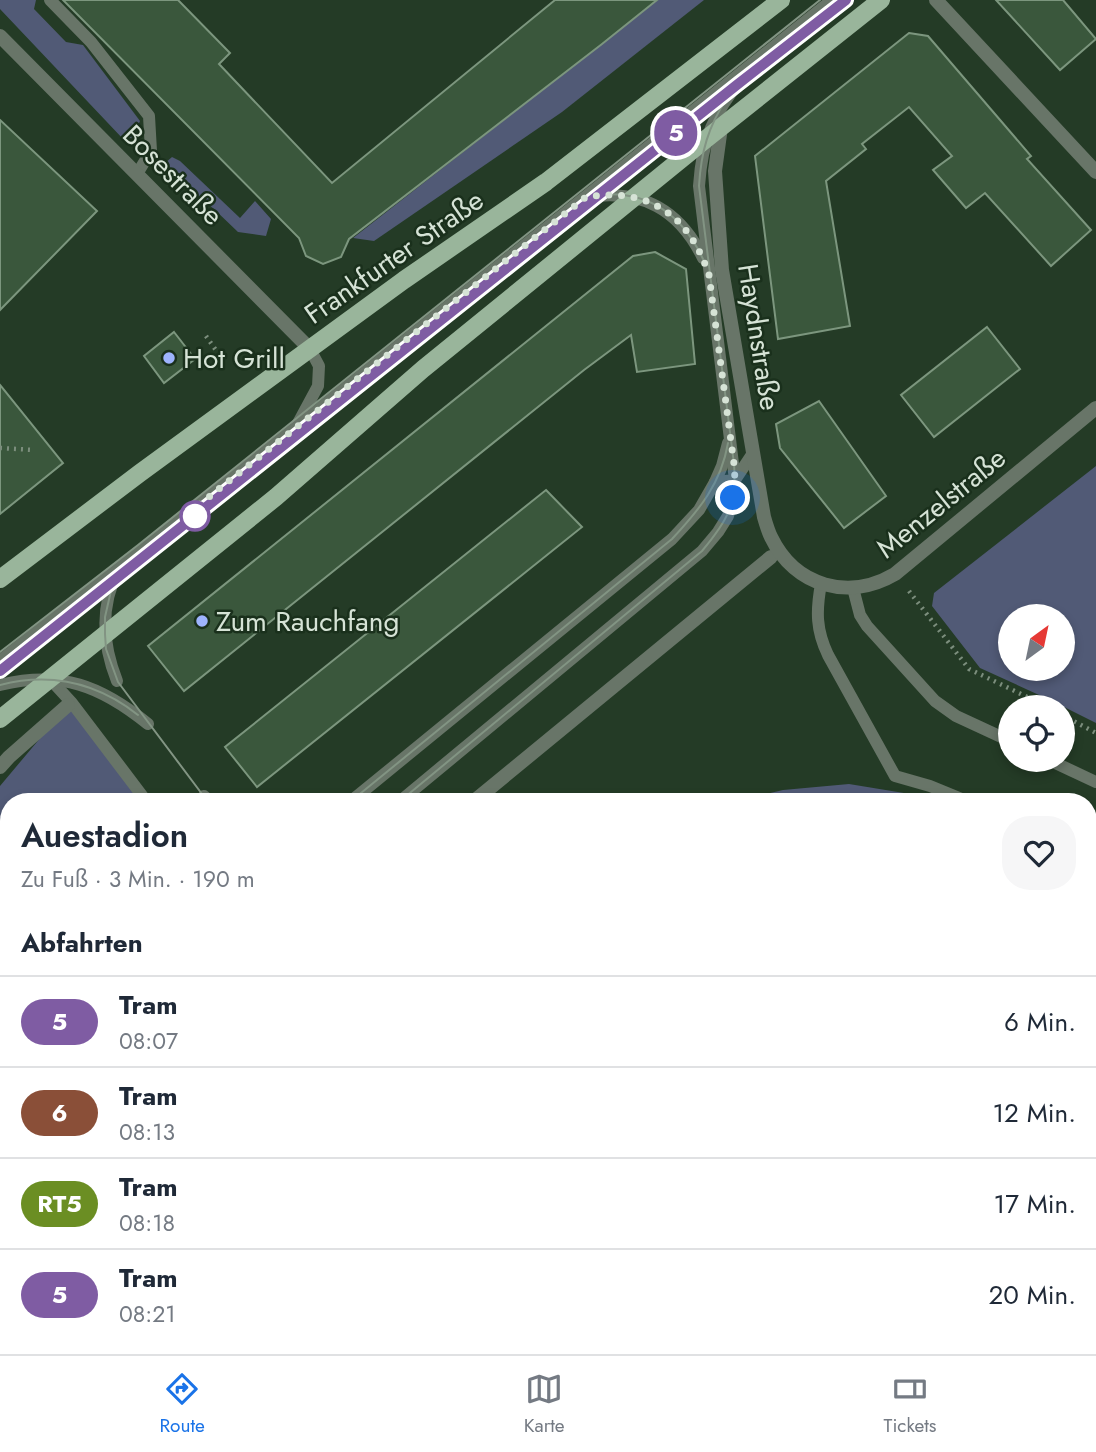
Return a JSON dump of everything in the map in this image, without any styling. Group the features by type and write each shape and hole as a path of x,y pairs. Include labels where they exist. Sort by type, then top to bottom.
{"main road":[{"name":"Frankfurter Straße","path":"0,579 404,280 546,182 781,0"},
{"path":"0,719 276,497 423,369 881,0"}],"street":[{"path":"936,0 1096,172"},
{"name":"Bosestraße","path":"0,36 310,349"},
{"name":"Haydnstraße","path":"721,127 715,171 716,272 764,517 775,554"},
{"name":"Menzelstraße","path":"775,554 809,579 821,584 853,589 883,582 1096,408"},
{"path":"484,793 775,554"},
{"path":"0,767 68,705"}],"lane":[{"path":"50,0 91,42 149,116 151,150 138,174"},
{"path":"0,661 832,0"},
{"path":"410,793 702,551 728,516 735,480 716,272 699,195 700,164 706,139 716,117 757,60"},
{"path":"586,197 608,194 634,197 670,213 716,272"},
{"path":"310,349 325,369 327,382 321,408"},
{"path":"295,429 318,386 319,366 310,349"},
{"path":"361,793 672,539 699,510 715,482 728,446 729,425"},
{"path":"735,480 753,453"},
{"path":"715,482 735,480"},
{"path":"117,681 106,649 104,617 120,567"},
{"path":"821,584 818,621 820,638 895,776 947,793"},
{"path":"853,589 860,615 867,626 936,701 956,716 998,735"},
{"path":"50,679 72,703 140,793"},
{"path":"0,685 22,680 50,679 80,684 132,710 148,724"},
{"path":"1075,772 1096,782"}],"path":[{"path":"206,336 225,363"},
{"path":"0,448 34,450"},
{"path":"895,574 969,670 1022,695"},
{"path":"1075,722 1096,733"}],"shaded area":[{"path":"0,0 36,0 34,9 66,42 83,45 140,121 133,137 124,140 0,9"},
{"path":"658,0 704,0 562,112 374,241 353,238"},
{"path":"172,157 180,161 240,218 255,201 271,219 266,236 238,232 164,168 164,164"},
{"path":"1096,466 1096,723 1075,712 1075,695 1039,695 1008,681 1075,681 1075,604 998,604 998,676 980,668 932,606 934,593"},
{"path":"68,705 134,793 0,793 0,786"},
{"path":"849,784 904,793 770,793"}],"building":[{"path":"63,0 178,0 230,53 219,64 332,183 555,0 657,0 349,239 341,257 323,264 306,256 299,238"},
{"path":"996,0 1063,0 1096,39 1060,70"},
{"path":"909,33 928,36 1031,156 1027,159 1091,230 1051,266 985,193 966,208 933,170 952,156 909,107 862,144 866,149 826,181 850,326 778,339 755,156"},
{"path":"0,120 97,211 0,310"},
{"path":"655,252 686,269 695,364 637,372 631,335 184,691 148,646 633,256"},
{"path":"987,327 1020,369 934,437 901,395"},
{"name":"Hot Grill","path":"174,332 195,359 164,383 144,356"},
{"path":"0,385 63,463 0,514"},
{"path":"819,401 886,496 844,528 780,448 776,424"},
{"path":"546,490 582,527 257,787 225,747"}],"tram line":[{"path":"0,652 138,545 820,0"},
{"path":"0,671 846,0"},
{"name":"5","path":"0,671 846,0"},
{"path":"410,793 702,551 729,511 734,490 734,464 699,186 707,140 727,98"},
{"path":"598,195 633,197 648,201 674,218 695,243 703,259"},
{"path":"361,793 672,539 708,496 725,458 728,443"},
{"path":"113,582 105,617 105,634 106,649 118,682 201,793"},
{"path":"0,685 37,680 72,683 106,695 138,715"}],"place":[{"name":"Hot Grill","path":"169,358"},
{"name":"Zum Rauchfang","path":"202,621"}],"route":[{"path":"195,516 200,504 586,197 608,194 642,199 670,213 698,247 706,264 734,464 733,498"}]}
